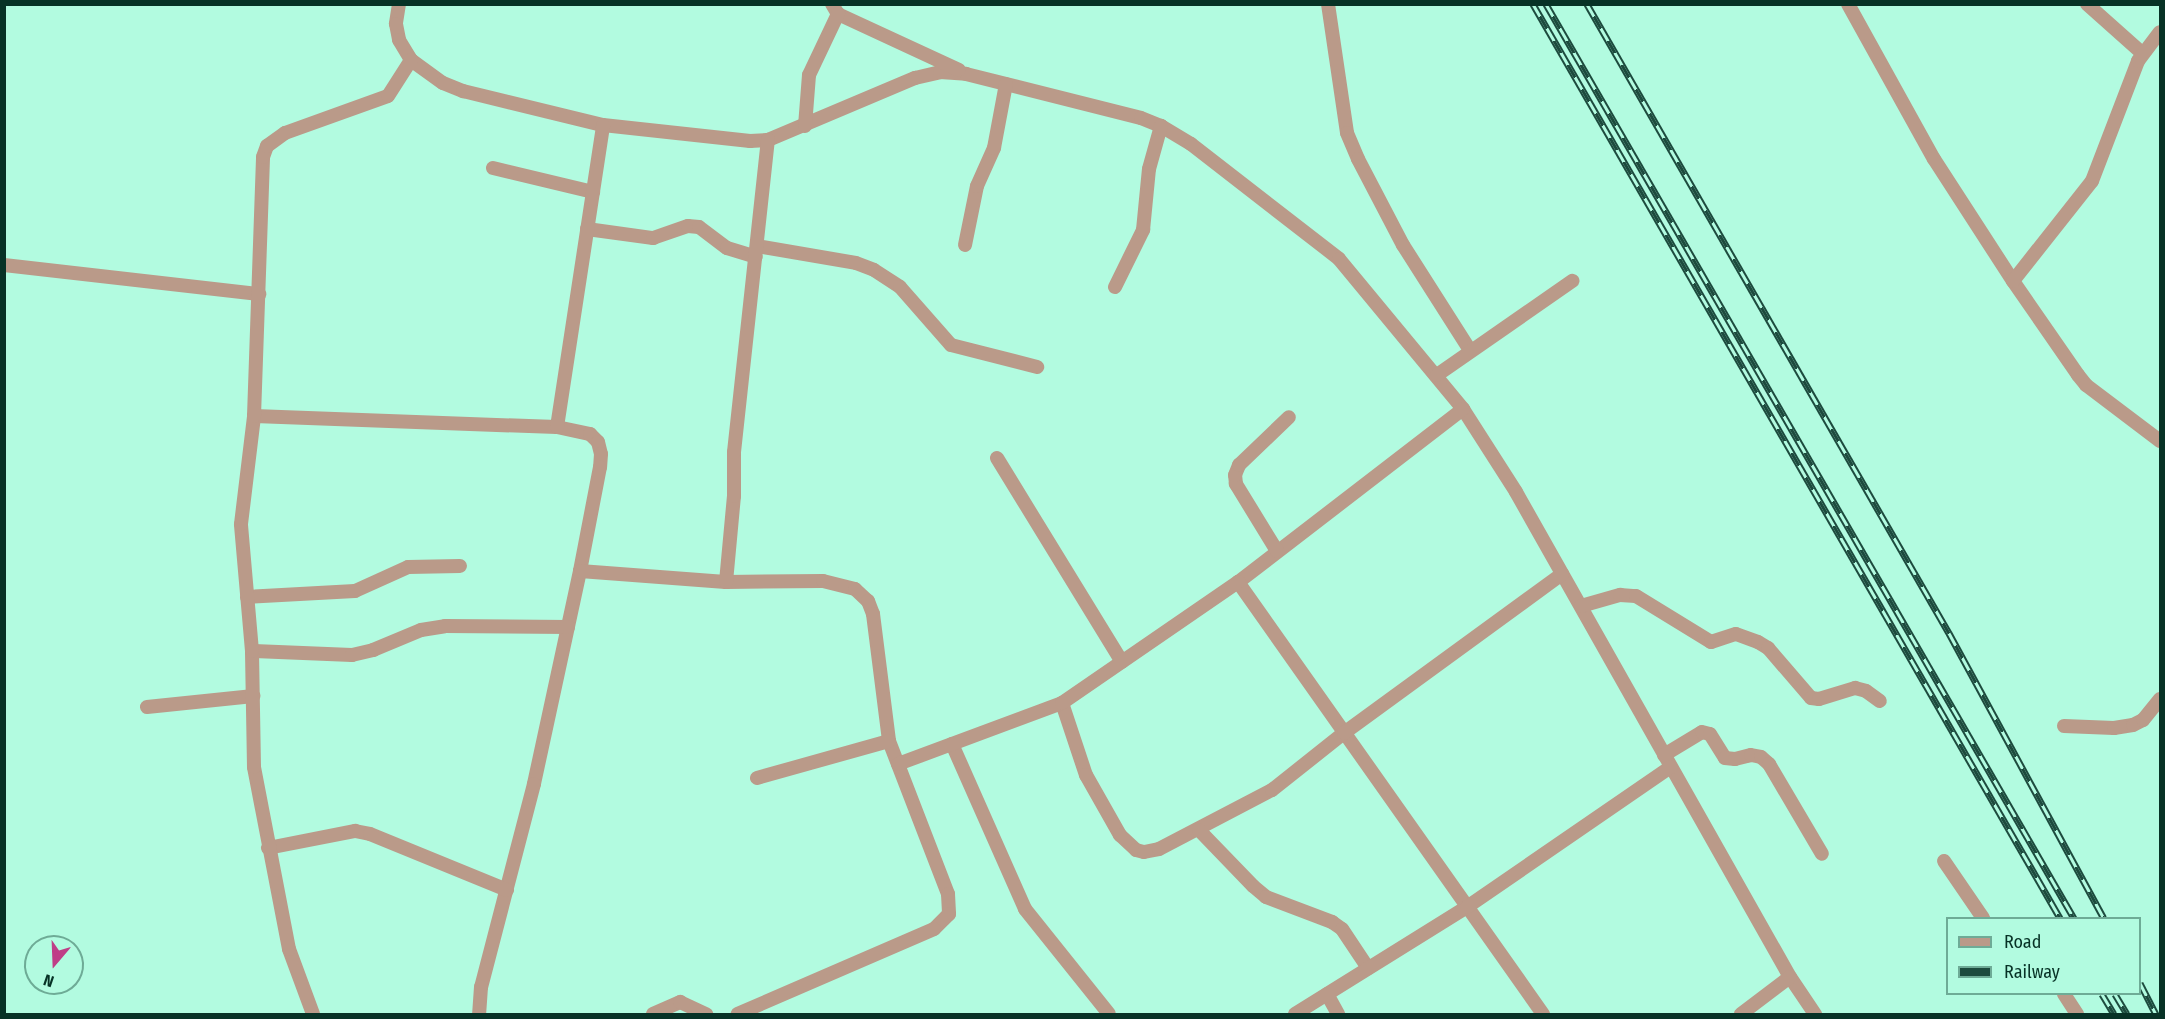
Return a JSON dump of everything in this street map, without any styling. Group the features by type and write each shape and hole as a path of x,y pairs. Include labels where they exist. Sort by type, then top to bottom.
{"street":[{"path":"399,4 396,24 399,40 411,60 443,83 463,91 603,125 768,141 915,78 940,72 966,74 1141,118 1161,126 1191,144 1339,259 1463,409 1516,492 1790,977 1815,1014"},
{"path":"1328,4 1347,133 1358,159 1403,244 1470,350"},
{"path":"1848,4 1921,137 2013,281 2086,386 2160,441"},
{"path":"2087,4 2142,53"},
{"path":"805,126 809,75 835,9 966,74"},
{"path":"2013,281 2092,181 2142,53 2160,32"},
{"path":"314,1014 289,949 254,767 252,651 241,524 254,416 263,157 267,146 285,133 377,102 388,96 411,60"},
{"path":"965,245 977,186 994,148 1006,84"},
{"path":"557,427 603,125"},
{"path":"1115,287 1143,230 1148,176 1161,126"},
{"path":"726,582 734,496 734,452 768,141"},
{"path":"493,168 593,192"},
{"path":"587,229 653,238 688,226 699,227 727,248 856,263 874,270 900,287 940,337 951,345 1037,367"},
{"path":"4,265 259,294"},
{"path":"1437,375 1572,281"},
{"path":"898,764 1062,703 1238,582 1463,409"},
{"path":"254,416 557,427 590,434 598,442 601,454 580,571 507,890 481,987 479,1014"},
{"path":"1277,551 1236,484 1235,475 1239,465 1289,417"},
{"path":"997,458 1122,662"},
{"path":"247,597 355,591 408,567 460,566"},
{"path":"580,571 726,582 824,581 855,589 868,601 873,614 889,741 951,904 944,922 934,929 738,1014"},
{"path":"1062,703 1086,775 1120,835 1129,845 1144,852 1159,849 1272,790 1344,733 1562,574"},
{"path":"1238,582 1543,1014"},
{"path":"1581,606 1620,595 1636,597 1711,642 1736,634 1758,642 1768,648 1811,698 1819,699 1855,688 1866,691 1880,701"},
{"path":"252,651 352,655 373,650 421,630 445,626 568,627"},
{"path":"147,707 253,696"},
{"path":"2064,726 2114,728 2133,726 2143,720 2160,699"},
{"path":"1295,1014 1467,907 1667,761 1695,734 1706,732 1725,758 1735,759 1751,755 1761,757 1769,764 1822,854"},
{"path":"757,778 889,741"},
{"path":"952,744 1024,909 1109,1014"},
{"path":"1199,830 1266,897 1342,928 1368,968"},
{"path":"268,848 355,831 370,834 507,890"},
{"path":"1944,861 1982,917"},
{"path":"1741,1014 1790,977"},
{"path":"1327,994 1338,1014"},
{"path":"2065,995 2077,1014"},
{"path":"653,1014 680,1002 706,1014"}],"railway":[{"path":"1533,4 2059,917"},
{"path":"1546,4 2073,917"},
{"path":"1587,4 1949,633 2103,917"},
{"path":"2141,985 2156,1014"},
{"path":"2103,995 2114,1014"},
{"path":"2116,995 2127,1014"}]}
